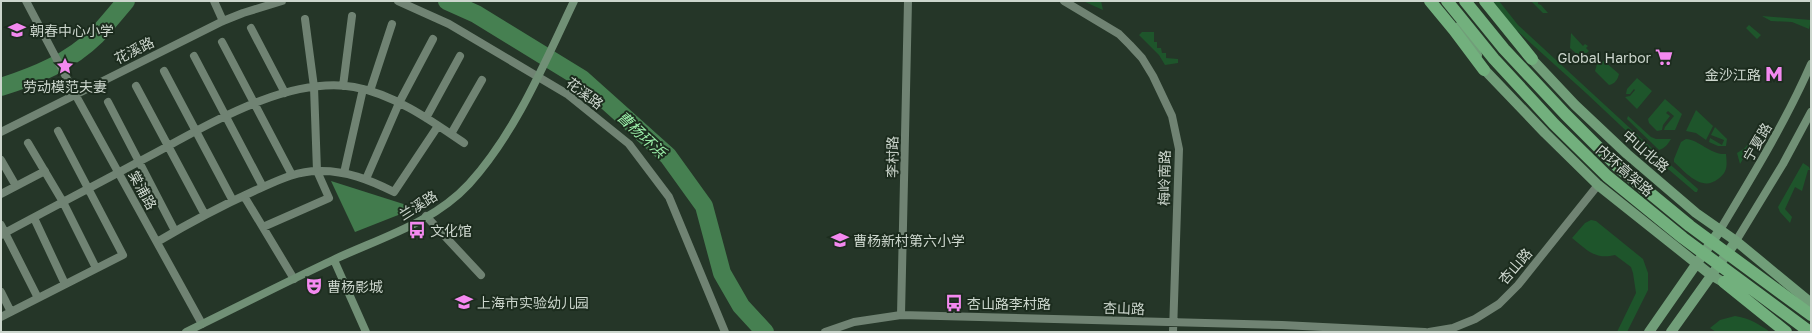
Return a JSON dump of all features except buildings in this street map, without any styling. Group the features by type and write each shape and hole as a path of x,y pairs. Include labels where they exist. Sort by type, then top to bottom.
{"highway":[{"path":"1430,1 1484,70"},
{"name":"内环高架路","path":"1447,1 1494,59 1554,124 1607,176 1682,238 1810,332"},
{"name":"内环高架路","path":"1465,1 1509,54 1565,114 1617,166 1690,226 1811,315"},
{"path":"1484,2 1532,59"},
{"path":"1724,282 1786,332"}],"main road":[{"path":"1423,1 1484,70 1545,134 1598,185 1697,262 1711,275 1766,306 1800,332"},
{"path":"1437,1 1471,42 1484,70"},
{"name":"中山北路","path":"1532,59 1575,105 1627,154 1696,213 1736,241 1811,303"},
{"path":"1649,332 1720,230"},
{"path":"1671,332 1736,241"}],"street":[{"name":"棠浦路","path":"26,1 118,173 202,324"},
{"path":"214,1 223,21"},
{"name":"花溪路","path":"1,132 223,21 282,1"},
{"name":"花溪路","path":"398,1 449,24 567,94 629,144 669,197 725,332"},
{"name":"兰溪路","path":"186,332 334,260 415,224 446,203 467,185 488,162 514,122 574,1"},
{"name":"李村路","path":"901,314 908,1"},
{"name":"梅岭南路","path":"1064,1 1119,34 1130,45 1142,58 1153,76 1172,116 1179,149 1173,332"},
{"path":"343,86 352,16"},
{"path":"263,227 329,198 317,171 314,88 305,19"},
{"path":"344,173 367,90 392,24"},
{"path":"251,28 286,93"},
{"path":"366,179 399,104 433,39"},
{"path":"222,42 292,175"},
{"path":"194,56 263,187"},
{"path":"426,118 460,56"},
{"name":"宁夏路","path":"1720,230 1767,153 1793,105 1811,64"},
{"path":"164,71 233,201"},
{"path":"451,134 482,80"},
{"path":"136,86 204,215"},
{"path":"3,234 168,146 226,117 254,104 286,93 314,88 343,86 367,90 426,118 464,143"},
{"path":"108,102 175,231"},
{"path":"1736,241 1783,164 1811,112"},
{"path":"157,242 204,215 292,175 317,171 344,173 366,179 394,192 438,126"},
{"path":"1,317 123,255 58,131"},
{"path":"28,143 63,202 96,268"},
{"path":"1,160 16,186"},
{"path":"1,194 45,171"},
{"name":"杏山路","path":"1429,332 1452,328 1475,319 1498,304 1518,285 1598,185"},
{"path":"244,196 294,279"},
{"path":"426,216 481,275"},
{"path":"34,218 65,284"},
{"path":"1,224 3,234 38,298"},
{"path":"334,260 366,332"},
{"path":"1,292 11,312"},
{"name":"杏山路","path":"825,332 854,322 901,314 1282,325 1425,332"}],"green space":[{"path":"1083,1 1101,1 1103,10"},
{"path":"1493,1 1499,1 1518,25 1698,189 1697,192 1695,192 1654,157 1514,28"},
{"path":"1531,1 1538,1 1538,4 1541,5 1548,13 1543,13"},
{"path":"1762,16 1811,20 1809,29 1792,22 1771,21"},
{"path":"1749,25 1761,35 1757,39 1746,28"},
{"path":"1142,32 1154,32 1154,42 1157,42 1157,48 1161,48 1162,53 1166,53 1166,58 1178,59 1178,63 1165,65 1159,55 1139,35"},
{"path":"1571,33 1583,46 1585,44 1588,46 1586,48 1589,51 1582,57 1570,48"},
{"path":"1604,61 1619,74 1618,78 1613,84 1609,85 1595,71 1597,64"},
{"path":"1637,78 1652,91 1637,109 1625,97 1630,96 1635,90 1634,89 1630,94 1626,94 1627,89"},
{"path":"1665,99 1682,114 1675,130 1664,130 1674,116 1668,111 1666,113 1670,116 1663,125 1662,130 1657,131 1649,123 1648,119"},
{"path":"1696,110 1713,126 1706,140 1696,133 1686,131"},
{"path":"1628,116 1651,137 1656,139 1671,139 1666,146 1659,150 1627,119"},
{"path":"1715,127 1727,139 1726,146 1718,146 1709,142 1710,138 1722,145 1724,140 1711,135"},
{"path":"1752,138 1755,139 1740,164 1737,153 1745,148"},
{"path":"1686,139 1696,142 1720,154 1726,154 1727,162 1724,174 1712,182 1706,183 1694,180 1689,176 1674,162 1681,142"},
{"path":"1803,163 1809,167 1810,170 1808,170 1802,191 1795,187 1785,209 1792,217 1790,223 1780,212 1778,207"},
{"path":"331,181 416,208 355,232"},
{"path":"1591,220 1596,221 1643,259 1648,273 1648,290 1627,332 1617,332 1636,293 1633,273 1631,267 1615,255 1597,255 1587,250 1572,238 1585,223"},
{"path":"1735,316 1754,322 1770,332 1716,332 1710,328 1720,320"}],"waterway":[{"name":"曹杨环浜","path":"1,87 39,73 75,53 96,36 126,1"},
{"name":"曹杨环浜","path":"447,1 476,14 582,79 668,156 704,206 722,273 741,306 765,332"}],"place":[{"name":"朝春中心小学","path":"17,30"},
{"name":"Global Harbor","path":"1664,57"},
{"name":"劳动模范夫妻","path":"65,66"},
{"name":"金沙江路","path":"1774,74"},
{"name":"文化馆","path":"417,230"},
{"name":"曹杨新村第六小学","path":"840,240"},
{"name":"曹杨影城","path":"314,286"},
{"name":"上海市实验幼儿园","path":"464,302"},
{"name":"杏山路李村路","path":"954,303"}]}
